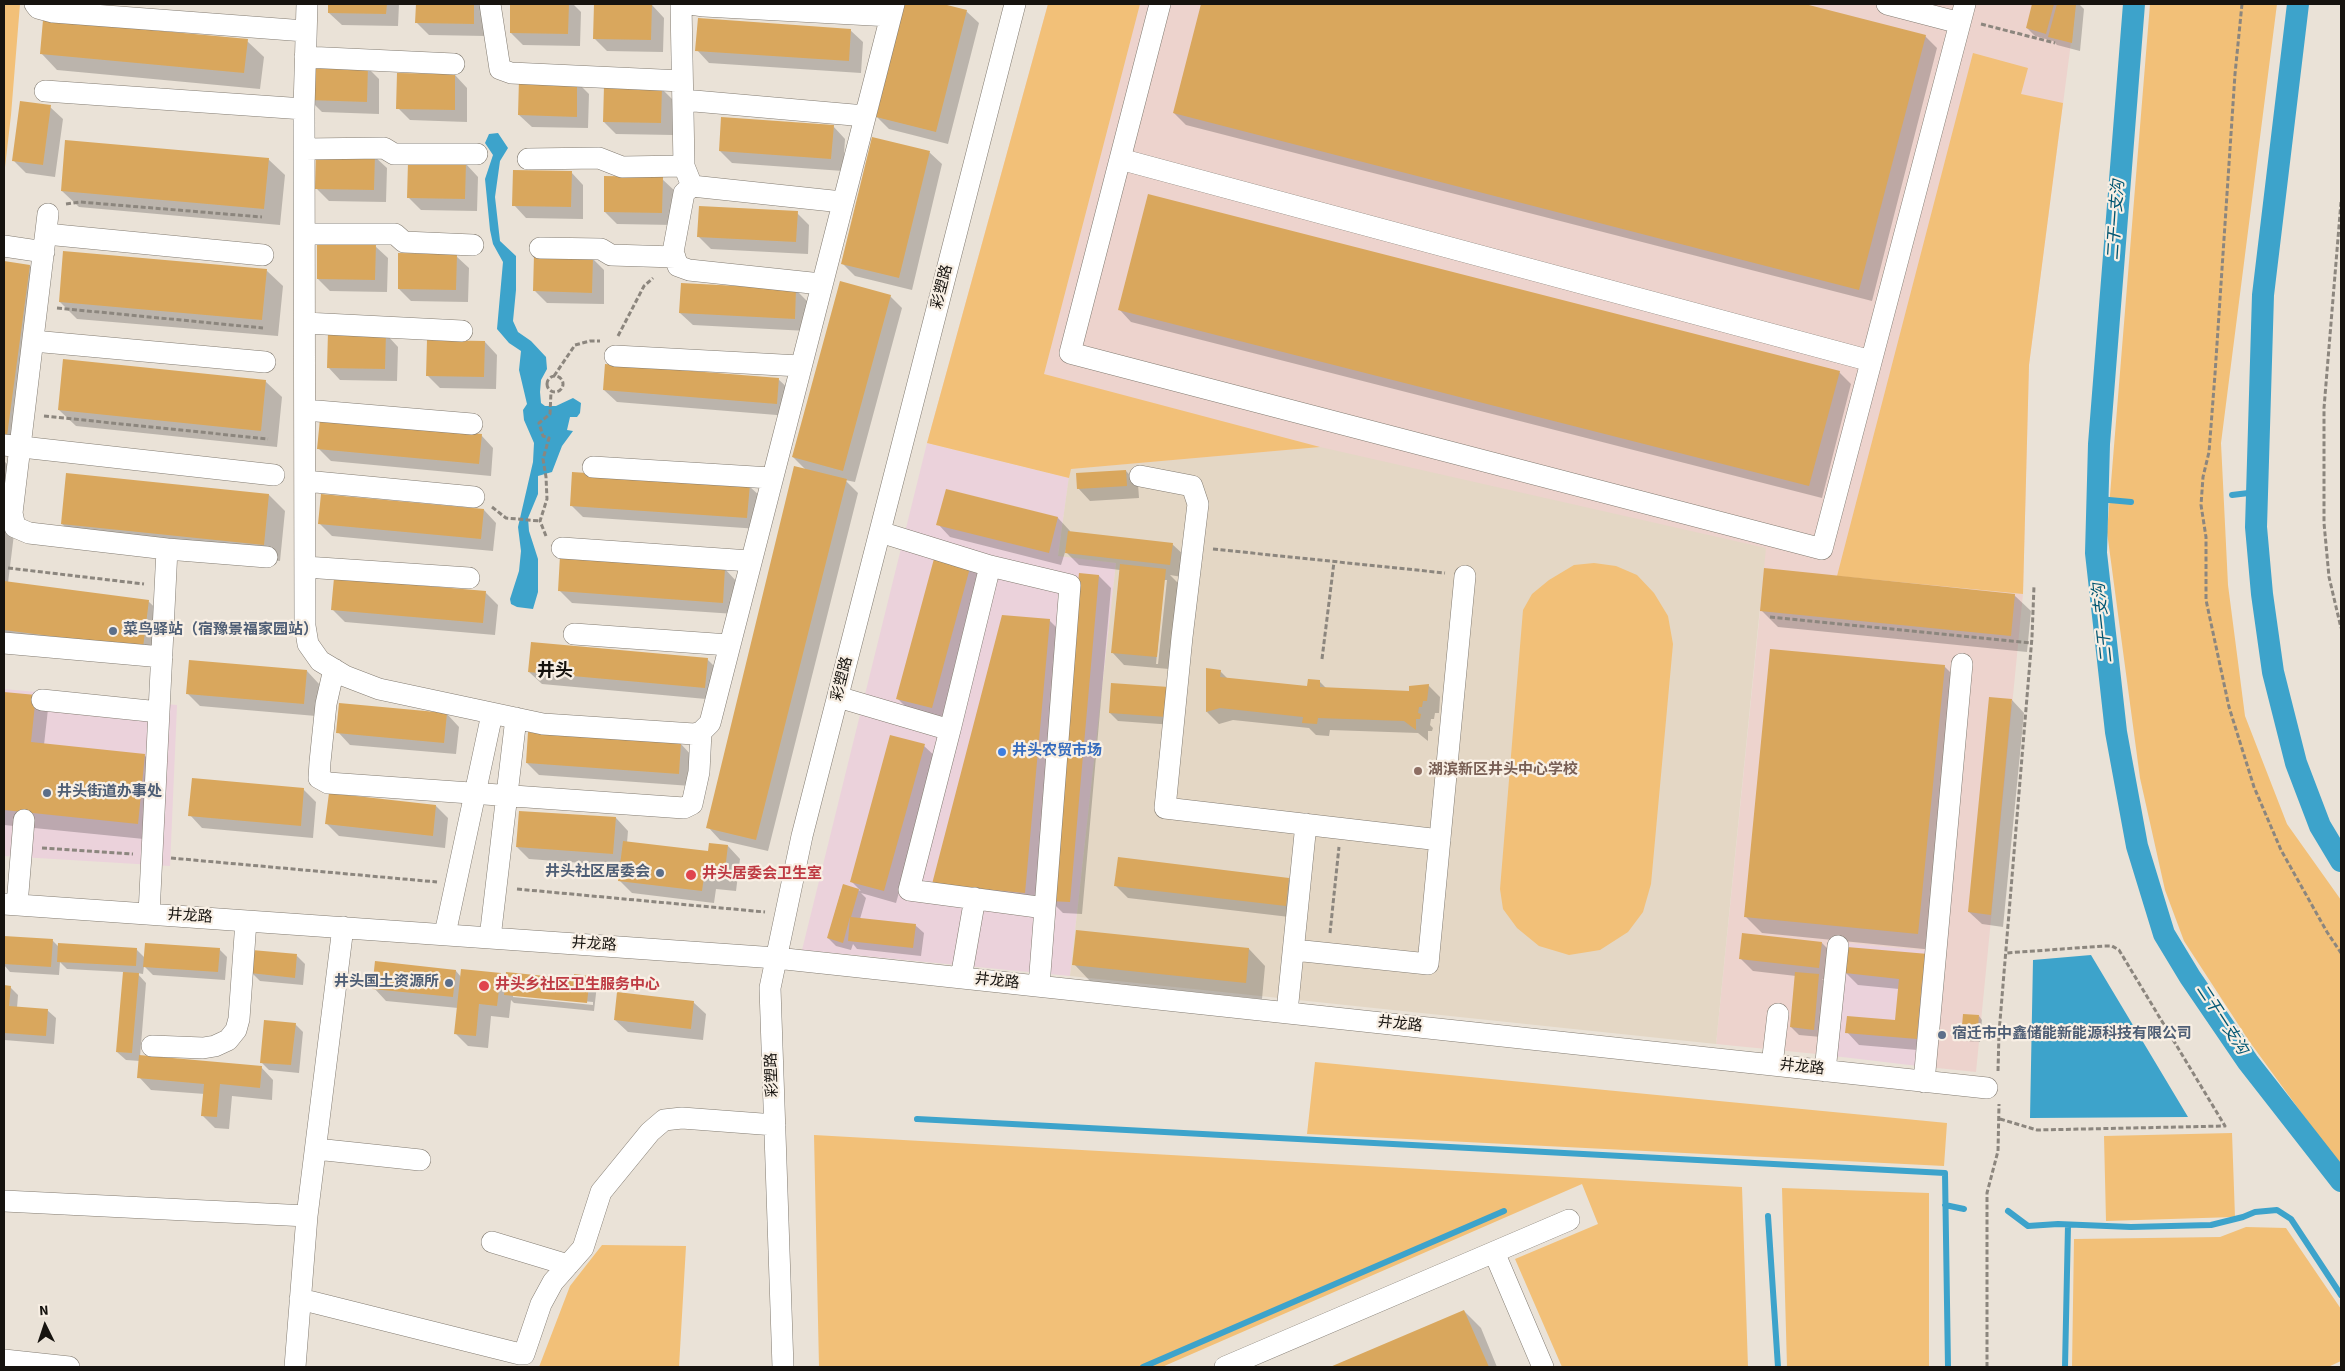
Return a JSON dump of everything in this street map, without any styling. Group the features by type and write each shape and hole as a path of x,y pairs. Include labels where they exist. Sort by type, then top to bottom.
{"street":[{"path":"35,4 38,8 53,12 305,31"},
{"path":"307,4 304,109 304,482 305,626 308,644 320,661 379,689 543,724 694,734 701,732 710,723 892,10 704,6 690,4"},
{"path":"490,4 500,69 511,73 682,90 865,116"},
{"path":"681,4 684,166 692,186"},
{"name":"彩塑路","path":"783,1367 770,988 802,836 1015,4"},
{"path":"1160,4 1070,353 1822,549 1962,15 1887,4"},
{"path":"305,57 454,64"},
{"path":"45,91 304,109"},
{"path":"305,149 384,148 394,154 477,154"},
{"path":"528,159 599,158 622,167 684,166"},
{"path":"1120,158 1872,360"},
{"path":"677,262 673,252 684,193 692,186 842,202"},
{"path":"4,246 46,233 263,255"},
{"path":"46,233 24,414 12,446 12,513 15,527 29,533 167,549 267,557"},
{"path":"305,234 395,234 404,242 473,245"},
{"path":"540,248 601,249 610,255 677,262 689,270 821,284"},
{"path":"305,323 462,332"},
{"path":"33,340 265,362"},
{"path":"611,347 800,366"},
{"path":"305,410 472,424"},
{"path":"12,446 274,475"},
{"path":"593,467 771,478"},
{"path":"1140,476 1192,486 1198,504 1182,637 1165,808 1440,840"},
{"path":"304,482 474,497"},
{"path":"880,532 990,566 1070,585 1039,986"},
{"path":"562,548 750,561"},
{"path":"149,914 167,549"},
{"path":"990,566 909,890 1045,908"},
{"path":"305,567 469,578"},
{"path":"1294,950 1428,964 1466,576"},
{"path":"574,634 729,645"},
{"path":"4,643 162,657"},
{"path":"1924,1082 1962,664"},
{"path":"334,668 326,704 319,778 328,783 475,795 684,808 692,804 694,796 699,772 701,732"},
{"path":"838,696 950,730"},
{"path":"42,700 159,712"},
{"path":"445,934 492,714"},
{"path":"490,938 516,718"},
{"path":"10,905 22,846 24,820"},
{"path":"1287,1012 1306,824"},
{"path":"961,978 975,898"},
{"name":"井龙路","path":"10,905 776,958 1992,1089"},
{"path":"152,1046 215,1046 228,1040 236,1030 239,1019 246,921"},
{"path":"295,1367 307,1216 343,927"},
{"path":"1825,1071 1838,946"},
{"path":"1772,1065 1778,1014"},
{"path":"300,1299 524,1354 541,1304 553,1282 583,1248 601,1192 650,1132 664,1120 682,1118 775,1125"},
{"path":"316,1149 420,1160"},
{"path":"4,1201 307,1216"},
{"path":"1225,1367 1569,1220"},
{"path":"492,1242 568,1265"},
{"path":"1494,1252 1543,1367"},
{"path":"4,1360 69,1367"}],"path":[{"path":"2242,4 2235,74 2215,374 2201,505 2206,537 2206,600 2229,707 2254,787 2281,850 2326,932 2341,953"},
{"path":"1962,15 2055,43"},
{"path":"46,233 63,205 80,202 262,217"},
{"path":"2341,202 2324,408 2324,523 2329,577 2341,628"},
{"path":"562,548 551,544 540,522 547,499 543,459 549,438 543,436 538,423 550,414 551,392 547,382 554,376 575,345 590,341 611,347 622,331 644,286 657,273 677,262"},
{"path":"37,306 263,328"},
{"path":"551,392 559,392 564,385 562,379 554,376"},
{"path":"24,414 268,438"},
{"path":"514,520 540,522"},
{"path":"1193,547 1466,576"},
{"path":"1322,659 1334,562"},
{"path":"8,568 165,587"},
{"path":"1987,1367 1987,1194 1998,1151 2000,1119 1992,1089 1999,1033 2032,643 2034,586"},
{"path":"1770,618 2032,643"},
{"path":"1328,954 1341,828"},
{"path":"22,846 456,884"},
{"path":"496,887 786,914"},
{"path":"2000,1119 2037,1130 2225,1126 2119,950 2104,946 2006,953"}],"shaded area":[{"path":"4,4 20,4 4,176"},
{"path":"1048,4 2076,4 2029,365 2023,594 1976,1072 1918,1066 1929,951 1829,941 1817,1054 1716,1044 1760,611 1071,469 1069,478 927,443"},
{"path":"1048,4 1140,4 1044,374 1320,447 1071,469 1069,478 927,443"},
{"path":"2150,4 2277,4 2221,443 2228,585 2245,716 2287,824 2341,900 2341,1167 2249,1041 2184,941 2165,890 2140,778 2107,532"},
{"path":"1973,53 2028,68 2021,94 2063,103 2029,365 2023,594 1837,576"},
{"path":"927,443 1069,478 1058,555 1116,563 1070,976 802,950"},
{"name":"湖滨新区井头中心学校","path":"1320,447 1766,548 1716,1044 1070,976 1116,563 1058,556 1070,469"},
{"path":"1594,563 1616,566 1637,575 1654,593 1668,616 1673,644 1651,884 1643,912 1628,932 1600,950 1569,955 1539,946 1517,928 1503,909 1500,889 1523,610 1532,594 1549,580 1574,565"},
{"path":"4,689 177,705 170,866 4,856"},
{"path":"1829,941 1929,951 1918,1066 1817,1054"},
{"path":"1315,1062 1947,1123 1944,1166 1307,1134"},
{"path":"2232,1133 2235,1217 2106,1221 2104,1136"},
{"path":"814,1135 1742,1187 1748,1367 1562,1367 1515,1259 1598,1224 1582,1184 1162,1367 819,1367"},
{"path":"1782,1188 1929,1193 1929,1367 1787,1367"},
{"path":"2246,1227 2286,1228 2341,1309 2341,1361 2328,1367 2072,1367 2074,1239 2220,1237"},
{"path":"602,1245 686,1246 679,1367 539,1367 570,1286"}],"water":[{"path":"498,133 508,148 500,161 495,197 500,241 516,256 516,290 513,321 518,332 531,341 546,357 547,369 541,380 541,403 545,406 556,406 573,398 581,403 580,413 577,417 570,417 567,430 573,431 562,446 552,472 538,476 538,494 528,518 529,531 538,559 538,592 533,609 517,607 511,604 510,599 519,571 521,551 518,527 533,462 534,443 524,420 523,410 527,404 519,370 521,351 509,343 497,329 503,262 493,244 490,230 485,179 493,155 485,143 489,134"},
{"path":"2091,955 2188,1117 2030,1118 2033,960"}],"building":[{"path":"328,4 387,4 386,14 328,13"},
{"path":"416,4 474,4 474,24 415,23"},
{"path":"510,4 569,4 568,34 510,33"},
{"path":"594,4 652,4 651,40 593,39"},
{"path":"904,4 943,4 967,10 936,132 876,117"},
{"path":"1201,4 1805,4 1926,35 1859,290 1173,113"},
{"path":"2032,4 2054,4 2046,34 2026,28"},
{"path":"2057,4 2076,4 2072,43 2048,37"},
{"path":"698,18 851,29 849,61 695,51"},
{"path":"43,20 248,39 244,73 40,54"},
{"path":"309,65 368,66 367,102 308,100"},
{"path":"397,73 455,74 455,110 396,109"},
{"path":"519,79 577,81 577,117 518,115"},
{"path":"604,86 662,87 661,123 603,122"},
{"path":"20,101 51,105 43,165 12,161"},
{"path":"721,117 834,125 831,159 719,151"},
{"path":"872,137 930,151 899,278 841,264"},
{"path":"65,140 269,158 264,209 61,191"},
{"path":"316,153 375,155 374,190 315,189"},
{"path":"408,162 466,163 465,199 407,198"},
{"path":"513,170 572,171 571,207 512,206"},
{"path":"604,176 663,177 662,213 604,212"},
{"path":"1148,194 1840,371 1809,486 1118,310"},
{"path":"699,206 798,211 796,242 697,237"},
{"path":"317,243 376,244 375,280 317,279"},
{"path":"63,251 267,269 262,320 59,302"},
{"path":"398,253 457,254 456,290 398,289"},
{"path":"534,255 593,257 592,293 533,291"},
{"path":"4,261 30,265 7,436 4,436"},
{"path":"840,281 891,295 843,471 792,457"},
{"path":"681,283 796,289 795,319 679,313"},
{"path":"328,332 386,333 385,369 327,368"},
{"path":"427,340 485,341 484,377 426,376"},
{"path":"63,359 266,380 261,431 58,410"},
{"path":"605,364 779,378 777,404 603,390"},
{"path":"320,419 482,434 479,464 317,449"},
{"path":"794,466 847,479 756,840 706,828"},
{"path":"1126,470 1127,486 1077,489 1076,473"},
{"path":"572,472 750,484 747,518 570,506"},
{"path":"66,473 269,494 264,545 61,524"},
{"path":"946,489 1058,517 1049,553 936,525"},
{"path":"321,494 484,509 481,539 318,524"},
{"path":"1068,531 1173,543 1170,565 1065,553"},
{"path":"935,555 971,564 932,708 896,699"},
{"path":"560,556 725,568 723,603 558,591"},
{"path":"1120,564 1166,569 1157,657 1111,653"},
{"path":"1764,568 2015,594 2011,636 1760,611"},
{"path":"1079,573 1099,575 1070,902 1049,901"},
{"path":"334,578 486,591 483,623 331,610"},
{"path":"4,581 149,600 143,648 4,630"},
{"name":"井头农贸市场","path":"1002,615 1050,619 1025,893 932,884"},
{"path":"531,642 708,658 705,688 528,672"},
{"path":"1770,649 1945,665 1918,934 1744,917"},
{"path":"189,660 307,670 304,704 186,694"},
{"path":"1206,668 1221,670 1220,677 1307,686 1308,679 1320,680 1320,687 1409,691 1409,686 1429,684 1427,701 1423,701 1422,707 1419,707 1418,713 1421,714 1420,719 1416,719 1416,730 1404,721 1318,718 1317,724 1302,723 1303,717 1220,708 1206,712"},
{"path":"1111,683 1169,687 1167,717 1109,713"},
{"path":"4,692 36,695 31,742 145,754 138,824 4,810"},
{"path":"1989,697 2012,699 1991,915 1968,912"},
{"path":"339,703 447,713 444,743 336,733"},
{"path":"528,732 681,743 679,774 526,763"},
{"path":"890,735 925,744 884,891 850,882"},
{"path":"192,778 304,788 301,826 188,816"},
{"path":"329,793 436,805 433,836 325,824"},
{"path":"519,811 616,817 613,854 516,847"},
{"path":"623,841 708,851 709,843 728,845 724,879 704,877 702,891 618,881"},
{"path":"1118,857 1289,878 1286,906 1114,886"},
{"path":"843,884 859,889 851,917 916,924 913,948 848,941 850,917 843,943 827,938"},
{"path":"1076,930 1249,948 1246,983 1072,965"},
{"path":"1742,933 1822,942 1819,968 1739,959"},
{"path":"4,936 53,939 51,967 4,964"},
{"path":"58,943 137,948 136,966 57,962"},
{"path":"145,943 220,948 218,972 143,967"},
{"path":"1847,947 1928,954 1926,981 1922,981 1917,1039 1845,1033 1847,1016 1895,1020 1899,979 1845,973"},
{"path":"252,950 297,954 295,978 250,973"},
{"path":"375,961 456,970 453,997 372,989"},
{"path":"461,969 501,973 497,1006 479,1004 476,1036 454,1034"},
{"path":"123,972 139,973 132,1053 116,1052"},
{"path":"506,972 574,979 574,974 590,976 587,1003 504,995"},
{"path":"1795,972 1819,974 1814,1030 1790,1027"},
{"path":"4,985 11,986 9,1006 48,1009 46,1036 4,1033"},
{"path":"617,992 694,1001 691,1029 614,1020"},
{"path":"1963,1014 1979,1015 1977,1039 1961,1038"},
{"path":"264,1020 296,1023 291,1065 260,1063"},
{"path":"139,1055 262,1066 260,1088 220,1084 217,1117 201,1116 204,1084 137,1078"},
{"path":"1464,1310 1489,1367 1330,1367"}],"waterway":[{"name":"二干一支沟","path":"2134,4 2099,444 2096,553 2116,732 2137,846 2164,934 2190,977 2248,1062 2341,1181"},
{"path":"2298,4 2263,295 2256,527 2262,594 2273,672 2296,763 2320,826 2341,861"},
{"path":"2232,495 2257,492"},
{"path":"2098,499 2131,502"},
{"path":"917,1119 1945,1173 1948,1367"},
{"path":"1945,1205 1964,1209"},
{"path":"2008,1211 2028,1226 2058,1224 2131,1227 2211,1225 2255,1212 2277,1210 2291,1219 2341,1295"},
{"path":"1143,1367 1504,1211"},
{"path":"1768,1216 1778,1367"},
{"path":"2065,1367 2068,1225"}],"place":[{"name":"菜鸟驿站（宿豫景福家园站）","path":"113,631"},
{"name":"井头农贸市场","path":"1002,752"},
{"name":"湖滨新区井头中心学校","path":"1418,771"},
{"name":"井头街道办事处","path":"47,793"},
{"name":"井头社区居委会","path":"660,873"},
{"name":"井头居委会卫生室","path":"691,875"},
{"name":"井头国土资源所","path":"449,983"},
{"name":"井头乡社区卫生服务中心","path":"484,986"},
{"name":"宿迁市中鑫储能新能源科技有限公司","path":"1942,1035"}],"district":[{"name":"井头","path":"555,672"}]}
